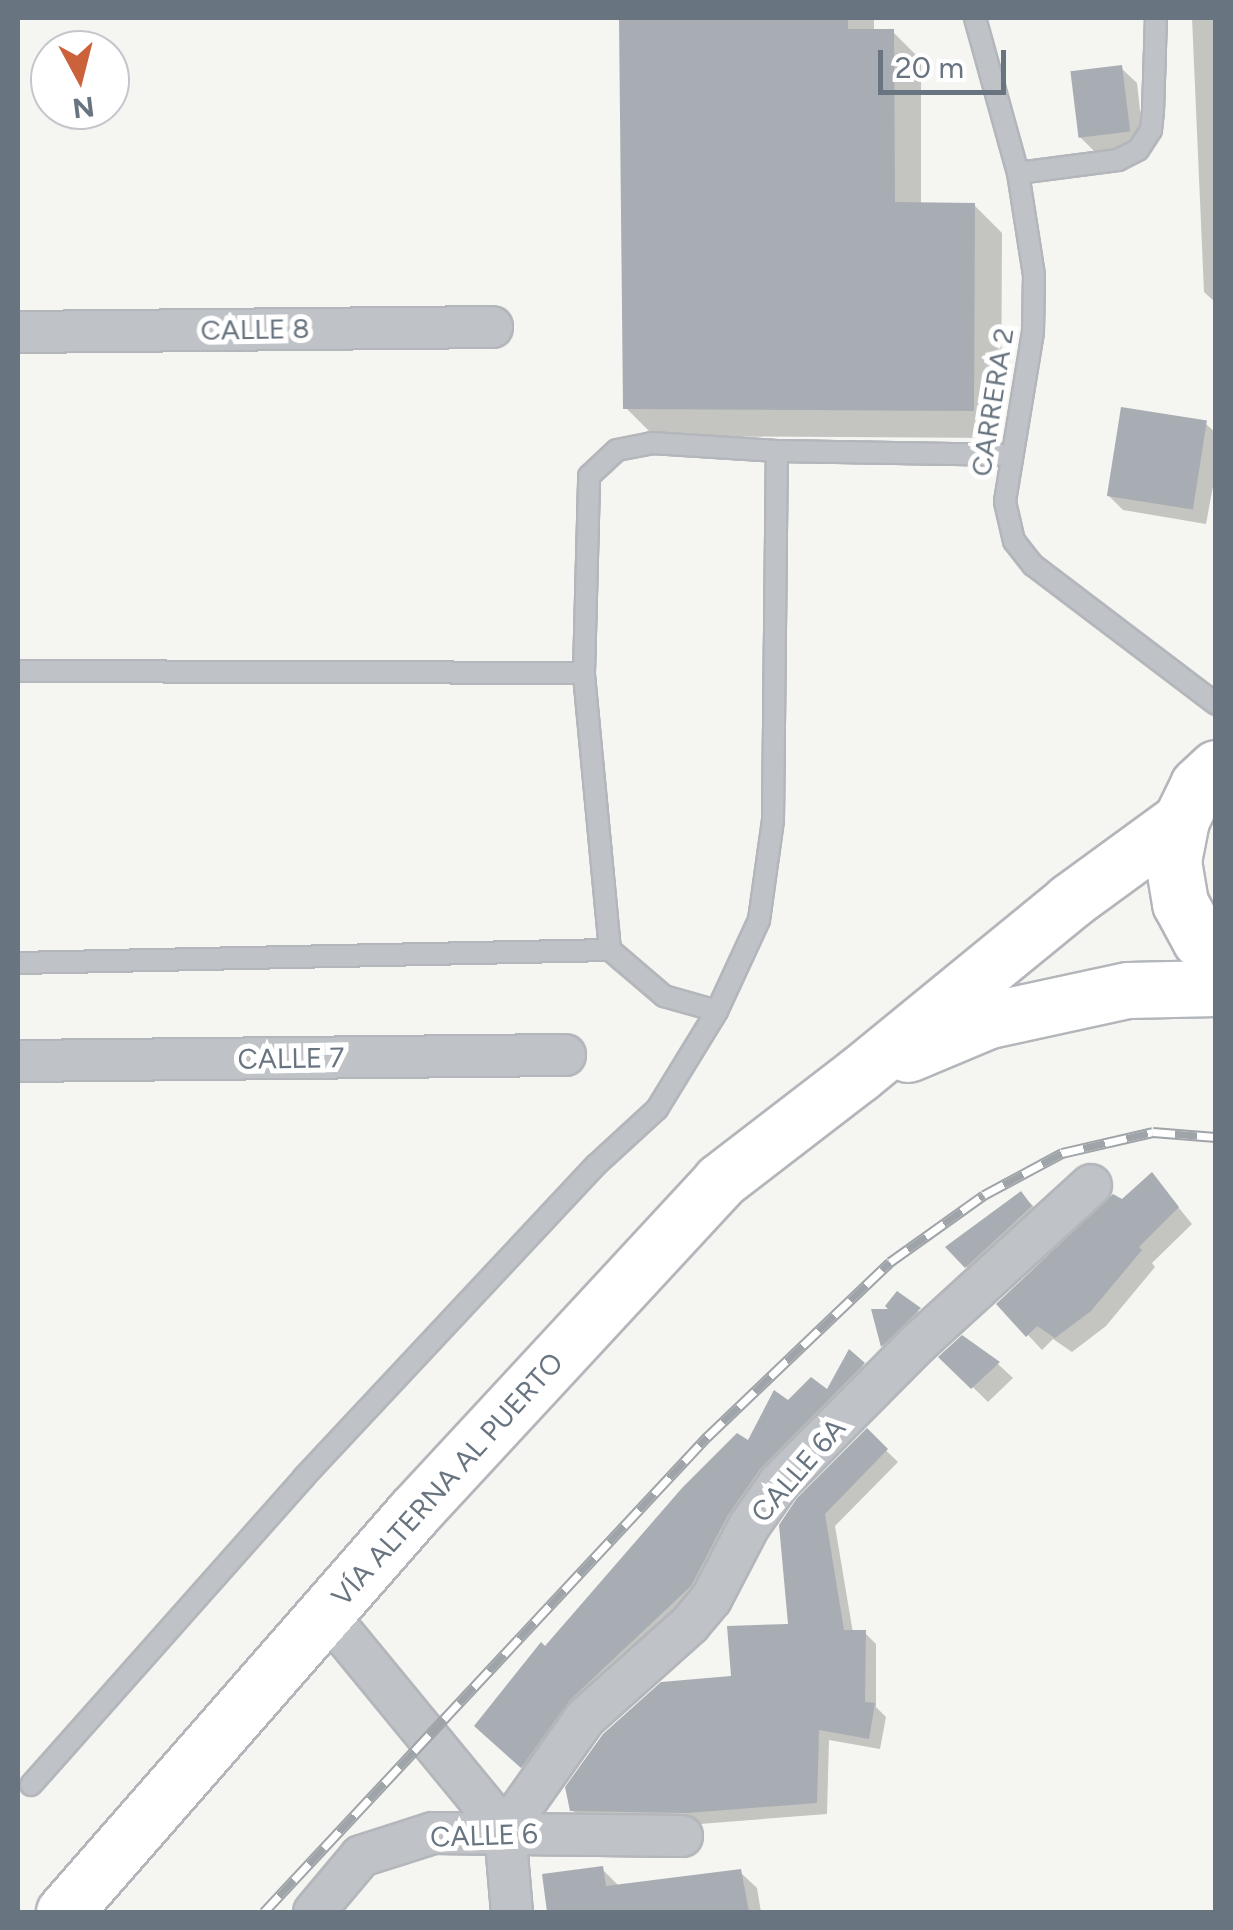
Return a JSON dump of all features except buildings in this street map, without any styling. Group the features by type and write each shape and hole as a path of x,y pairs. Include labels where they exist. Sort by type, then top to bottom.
{"main road":[{"path":"1216,768 1198,785 1180,820 1173,861 1180,903 1200,940 1216,954"},
{"name":"VÍA ALTERNA AL PUERTO","path":"64,1912 326,1613 720,1181 859,1074 1070,901 1180,820"},
{"name":"VÍA ALTERNA AL PUERTO","path":"859,1074 990,1020 1128,990 1216,988"}],"street":[{"name":"CALLE 8","path":"18,332 492,327"},
{"name":"CALLE 7","path":"18,1061 565,1055"},
{"name":"CALLE 6A","path":"505,1831 586,1718 690,1624 711,1599 749,1526 779,1483 918,1343 1091,1185"},
{"path":"326,1613 505,1831 512,1912"},
{"name":"CALLE 6","path":"314,1912 362,1856 432,1833 682,1836"}],"lane":[{"name":"CARRERA 2","path":"975,18 1018,173 1034,275 1032,332 1005,502 1014,541 1033,565 1216,704"},
{"path":"1018,173 1118,160 1138,150 1151,130 1154,112 1156,18"},
{"path":"610,950 584,673 589,476 617,450 652,443 777,452 1012,455"},
{"path":"32,1785 304,1478 596,1165 657,1109 717,1011 759,920 773,820 777,452"},
{"path":"18,671 584,673"},
{"path":"18,964 610,950 664,996 717,1011"}],"railway":[{"path":"264,1912 707,1437 890,1262 984,1195 1062,1153 1153,1132 1216,1137"}]}
